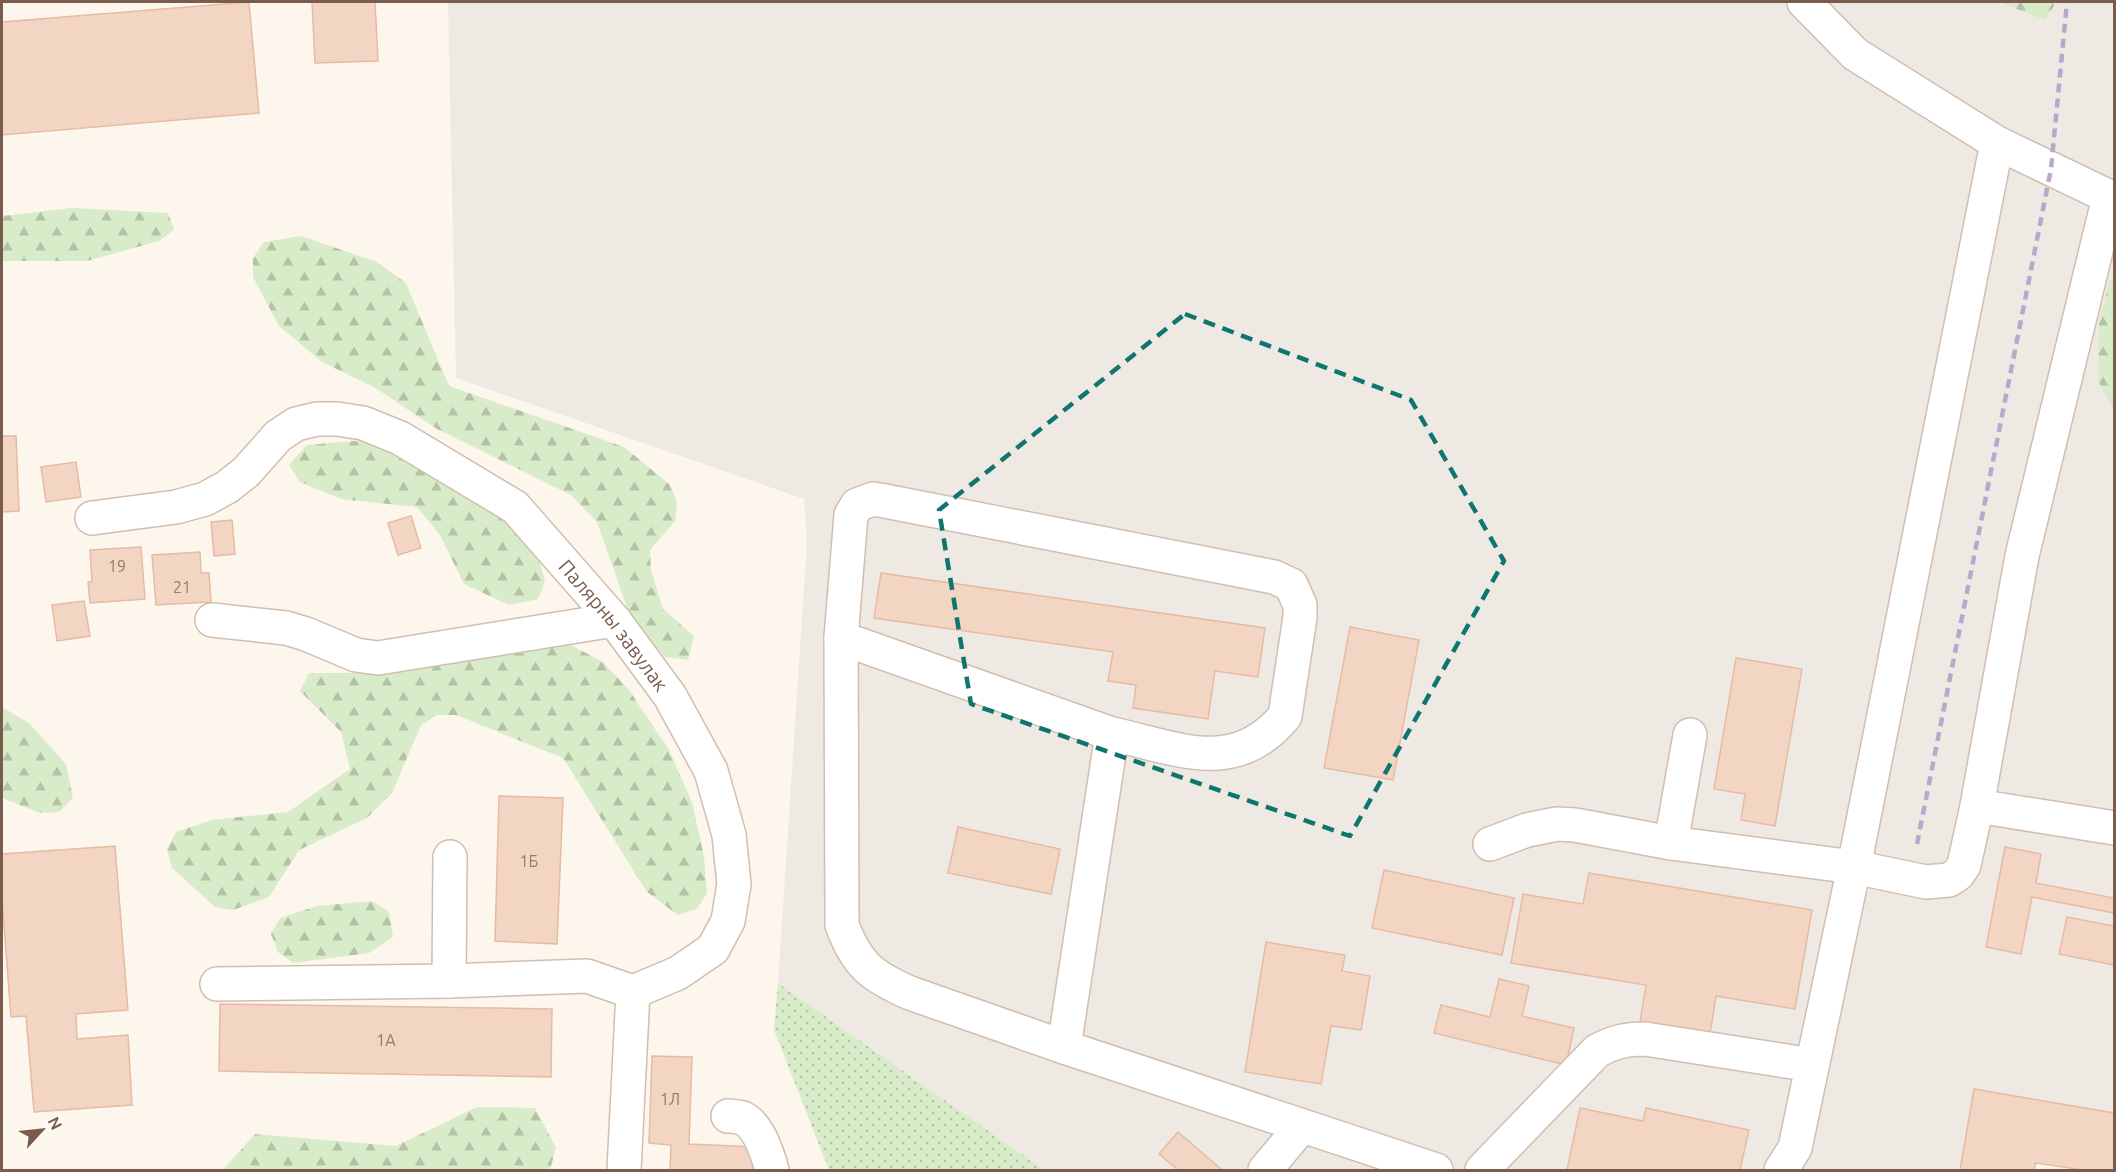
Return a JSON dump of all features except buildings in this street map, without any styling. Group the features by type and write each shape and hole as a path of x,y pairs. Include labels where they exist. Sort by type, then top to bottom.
{"street":[{"path":"1491,844 1527,830 1557,824 1575,825 1671,843 1854,867 1926,882 1949,880 1958,874 1964,865 1977,806 2022,556 2112,198 1997,143 1855,54 1804,2"},
{"path":"1781,1170 1795,1148 1854,867 1997,143"},
{"name":"Палярны завулак","path":"92,518 176,507 205,499 227,488 246,472 278,436 296,424 317,419 363,423 400,438 515,507 614,620 670,696 711,771 729,834 734,884 728,921 713,949 678,973 633,992"},
{"path":"842,638 1112,734 1203,754 1232,752 1259,742 1285,716 1300,617 1300,605 1291,585 1274,577 873,499 865,500 857,505 851,515 842,638 842,925 850,948 866,968 888,983 1064,1047 1436,1170"},
{"path":"212,620 286,628 306,634 356,656 378,658 614,620"},
{"path":"1064,1047 1112,734"},
{"path":"1671,843 1689,735"},
{"path":"1977,806 2115,828"},
{"path":"449,981 450,857"},
{"path":"217,984 449,981 587,976 633,992 624,1170"},
{"path":"1482,1170 1597,1051 1612,1042 1645,1039 1812,1065"},
{"path":"728,1116 742,1118 757,1132 772,1170"},
{"path":"1265,1170 1302,1126"}],"highlighted area":[{"path":"1185,314 1411,400 1504,561 1350,836 971,704 939,510"}],"shaded area":[{"path":"448,2 2114,2 2114,1170 2083,1170 2036,1163 2034,1170 1044,1170 778,983 807,542 804,499 456,378"}],"green space":[{"path":"1999,2 2053,2 2054,6 2045,20"},
{"path":"72,208 168,213 174,230 159,241 87,261 2,261 2,216"},
{"path":"301,236 377,262 406,283 449,386 624,447 669,484 677,501 675,521 650,550 651,570 663,609 694,636 688,660 665,657 634,627 597,522 571,495 437,429 374,387 322,362 279,326 253,277 253,258 264,242"},
{"path":"2114,275 2114,409 2098,381 2099,322 2109,283"},
{"path":"365,440 457,483 505,517 540,562 545,581 538,599 509,605 464,584 440,535 417,507 341,499 300,482 289,465 307,445"},
{"path":"550,643 569,644 603,662 629,690 669,750 692,802 704,857 707,893 696,909 678,915 647,892 563,758 456,715 437,715 421,725 392,793 367,818 299,850 269,897 233,910 215,907 172,868 167,849 176,832 212,820 288,812 350,769 341,732 300,691 309,673 365,673"},
{"path":"2,707 29,723 66,764 73,798 59,812 40,813 2,798"},
{"path":"372,901 389,912 393,937 369,953 293,963 278,952 271,934 280,918 317,906"},
{"path":"778,983 1044,1170 829,1170 774,1030"},
{"path":"477,1107 535,1108 556,1148 550,1170 223,1170 255,1134 396,1146"}],"railway":[{"path":"1917,844 2051,169 2067,2"}]}
